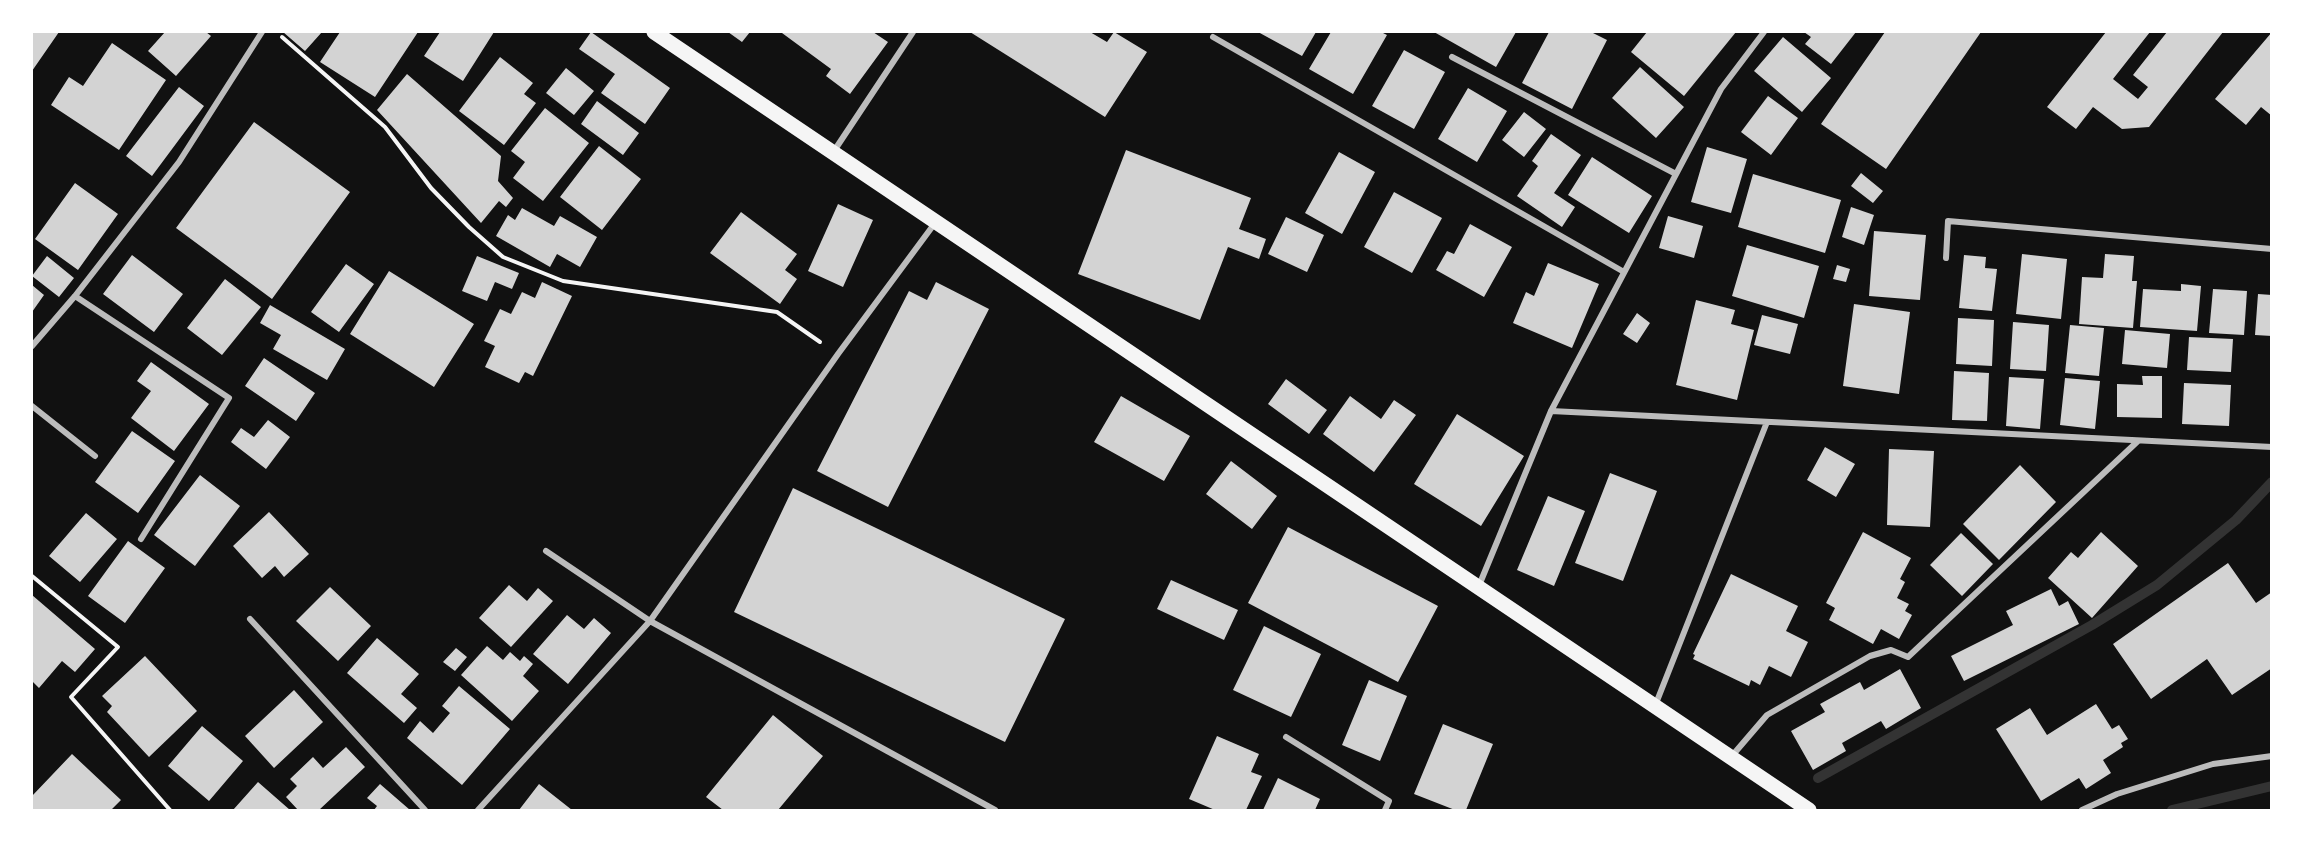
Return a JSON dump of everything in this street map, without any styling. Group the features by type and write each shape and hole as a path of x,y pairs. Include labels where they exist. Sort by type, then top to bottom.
{"main road":[{"path":"654,32 1809,810"}],"street":[{"path":"32,346 75,296 179,162 260,32"},
{"path":"834,152 914,32"},
{"path":"1478,588 1551,411 1721,89 1764,32"},
{"path":"1213,37 1624,272"},
{"path":"1452,57 1676,174"},
{"path":"1946,258 1948,221 2271,249"},
{"path":"478,810 650,621 838,354 936,222"},
{"path":"75,296 230,398 141,539"},
{"path":"32,406 95,456"},
{"path":"1551,411 2271,447"},
{"path":"1654,707 1767,422"},
{"path":"1730,757 1767,715 1870,656 1891,650 1908,657 2138,441"},
{"path":"546,551 650,621 995,810"},
{"path":"250,619 425,810"},
{"path":"1286,738 1389,801 1385,810"},
{"path":"2082,810 2116,794 2213,764 2271,756"}],"path":[{"path":"276,32 386,127 431,188 469,228 503,257 563,281 777,312 838,354"},
{"path":"32,576 118,647 71,697 170,810"}],"building":[{"path":"32,32 59,32 32,71"},
{"path":"165,32 206,32 211,36 176,76 148,51"},
{"path":"283,32 322,32 305,51"},
{"path":"340,32 418,32 375,97 320,62"},
{"path":"440,32 494,32 463,81 424,56"},
{"path":"591,32 670,88 645,124 601,93 615,74 579,49"},
{"path":"728,32 750,32 742,42"},
{"path":"783,32 873,32 888,42 850,94 826,76 831,69"},
{"path":"970,32 1090,32 1107,42 1114,32 1147,52 1105,117"},
{"path":"1258,32 1316,32 1302,56"},
{"path":"1331,32 1381,32 1387,35 1353,94 1309,69"},
{"path":"1434,32 1516,32 1496,67"},
{"path":"1549,32 1591,32 1607,40 1572,109 1522,83"},
{"path":"1647,32 1736,32 1684,96 1631,52"},
{"path":"1804,32 1856,32 1831,64 1805,44 1811,37"},
{"path":"1885,32 1981,32 1886,169 1821,124"},
{"path":"2106,32 2150,32 2113,79 2138,99 2148,87 2133,75 2167,32 2223,32 2149,127 2122,129 2093,107 2076,129 2047,107"},
{"path":"2272,32 2272,116 2261,107 2246,125 2215,99"},
{"path":"1783,37 1831,78 1802,112 1754,71"},
{"path":"112,43 166,80 119,150 51,105 69,77 83,86"},
{"path":"1404,50 1445,72 1414,129 1372,106"},
{"path":"500,57 533,83 524,94 536,103 504,145 459,111"},
{"path":"1640,67 1684,107 1656,138 1612,98"},
{"path":"566,68 594,91 574,115 546,93"},
{"path":"407,74 501,156 498,181 513,198 506,207 499,201 481,223 377,110"},
{"path":"179,87 204,106 152,176 126,156"},
{"path":"1468,88 1507,111 1477,162 1438,139"},
{"path":"1768,96 1798,118 1771,155 1741,132"},
{"path":"597,101 639,133 623,155 581,124"},
{"path":"545,108 589,143 543,201 513,178 525,162 511,151"},
{"path":"1524,112 1546,129 1524,157 1502,140"},
{"path":"254,122 350,192 272,299 176,228"},
{"path":"1551,134 1581,155 1554,193 1575,207 1562,227 1517,196 1538,166 1532,161"},
{"path":"599,146 641,179 602,230 560,197"},
{"path":"1707,147 1747,159 1731,213 1691,202"},
{"path":"1126,150 1251,198 1239,229 1266,239 1259,259 1228,247 1200,320 1078,274"},
{"path":"1339,152 1375,172 1342,234 1305,213"},
{"path":"1592,157 1652,196 1629,233 1568,195"},
{"path":"1861,173 1883,191 1873,203 1851,186"},
{"path":"1753,174 1841,200 1825,253 1738,227"},
{"path":"75,183 118,214 78,270 35,239"},
{"path":"1394,192 1442,218 1412,273 1364,247"},
{"path":"838,204 873,220 843,287 808,271"},
{"path":"1851,207 1874,215 1864,245 1842,237"},
{"path":"522,208 554,226 560,216 597,237 580,267 557,254 550,267 496,236 508,215 515,220"},
{"path":"741,212 797,254 785,270 797,279 780,304 710,253"},
{"path":"1668,216 1703,226 1694,258 1659,248"},
{"path":"1286,217 1324,235 1307,272 1268,254"},
{"path":"1470,224 1512,247 1484,297 1436,270 1447,251 1454,254"},
{"path":"1874,231 1926,235 1920,300 1869,296"},
{"path":"1747,245 1819,266 1804,318 1732,296"},
{"path":"2022,254 2067,259 2061,319 2016,314"},
{"path":"2105,254 2134,256 2132,281 2137,281 2133,328 2079,324 2082,277 2103,278"},
{"path":"132,255 183,294 154,332 103,294"},
{"path":"1964,255 1986,257 1985,268 1997,269 1992,311 1959,308"},
{"path":"47,256 74,278 59,297 32,276"},
{"path":"477,256 519,273 512,289 495,282 487,301 462,291"},
{"path":"1548,263 1599,284 1572,348 1513,323 1526,292 1534,296"},
{"path":"346,264 374,284 339,332 311,312"},
{"path":"1837,265 1850,269 1846,282 1833,279"},
{"path":"389,271 474,324 434,387 350,334"},
{"path":"225,279 261,307 222,355 187,328"},
{"path":"542,282 572,296 533,376 525,372 519,383 485,367 495,346 484,341 500,309 511,314 522,292 535,298"},
{"path":"936,282 989,309 888,507 817,471 909,291 927,300"},
{"path":"2181,284 2201,286 2197,331 2140,327 2143,289 2181,291"},
{"path":"32,285 44,295 32,312"},
{"path":"2213,289 2247,291 2244,335 2209,333"},
{"path":"2258,294 2272,295 2272,336 2255,335"},
{"path":"1696,300 1735,310 1731,324 1754,330 1737,400 1676,385"},
{"path":"1854,304 1910,312 1899,394 1843,386"},
{"path":"270,305 345,349 327,380 273,349 281,335 260,323"},
{"path":"1637,313 1650,323 1637,343 1623,334"},
{"path":"1762,315 1798,324 1790,354 1754,345"},
{"path":"1958,318 1994,320 1992,366 1956,364"},
{"path":"2013,322 2049,325 2046,371 2010,369"},
{"path":"2070,325 2104,328 2099,376 2065,373"},
{"path":"2125,330 2170,334 2167,368 2122,364"},
{"path":"2189,337 2233,339 2231,372 2187,370"},
{"path":"264,358 315,393 296,421 245,386"},
{"path":"151,362 209,404 174,451 131,418 151,391 137,381"},
{"path":"1954,371 1989,373 1987,421 1952,420"},
{"path":"2142,376 2162,376 2162,418 2117,417 2117,384 2143,385"},
{"path":"2009,377 2044,379 2040,429 2006,426"},
{"path":"2065,378 2100,381 2095,429 2060,425"},
{"path":"1286,379 1327,410 1309,434 1268,404"},
{"path":"2184,383 2231,385 2229,426 2182,424"},
{"path":"1121,396 1190,436 1164,481 1094,442"},
{"path":"1350,396 1381,419 1394,400 1416,415 1374,472 1323,434"},
{"path":"1457,414 1524,456 1481,526 1414,484"},
{"path":"268,420 290,437 266,469 231,442 241,428 254,437"},
{"path":"132,431 175,461 138,513 95,482"},
{"path":"1825,447 1855,464 1836,497 1807,480"},
{"path":"1889,449 1934,451 1930,527 1887,525"},
{"path":"1231,461 1277,496 1252,529 1206,494"},
{"path":"2020,465 2056,502 1999,560 1963,524"},
{"path":"1610,473 1657,491 1623,581 1575,563"},
{"path":"200,475 240,506 195,566 154,535"},
{"path":"793,488 1065,619 1005,742 734,612"},
{"path":"1548,496 1585,511 1554,586 1517,570"},
{"path":"269,512 309,554 284,577 275,566 262,578 233,546"},
{"path":"86,513 117,539 80,582 49,556"},
{"path":"1288,527 1438,606 1398,682 1248,603"},
{"path":"1863,532 1911,558 1900,579 1905,582 1897,598 1909,604 1905,611 1912,615 1899,639 1881,629 1873,644 1829,620 1835,608 1826,603"},
{"path":"2101,532 2138,566 2092,618 2048,578 2071,552 2078,558"},
{"path":"1961,533 1993,564 1962,596 1930,565"},
{"path":"128,541 165,568 125,623 88,596"},
{"path":"2228,563 2256,603 2272,592 2272,668 2232,695 2207,659 2151,699 2113,644"},
{"path":"1731,574 1798,606 1786,631 1808,642 1791,677 1769,666 1760,685 1751,680 1749,686 1693,659 1695,655 1693,654"},
{"path":"1171,580 1238,610 1224,640 1157,609"},
{"path":"509,585 527,601 538,588 553,601 511,647 479,618"},
{"path":"330,587 371,626 338,661 296,621"},
{"path":"2051,589 2059,606 2068,601 2079,624 1964,681 1951,656 2013,625 2006,611"},
{"path":"32,595 95,649 75,672 62,661 39,688 32,681"},
{"path":"567,615 584,629 594,618 611,633 568,684 533,654"},
{"path":"1264,626 1321,654 1291,717 1233,690"},
{"path":"377,638 419,674 401,694 417,708 404,723 347,673"},
{"path":"487,646 503,660 510,652 520,661 524,656 533,664 523,676 539,691 512,721 461,675"},
{"path":"456,648 467,657 455,671 443,662"},
{"path":"145,656 197,711 149,757 107,712 112,706 102,696"},
{"path":"1900,669 1921,708 1886,729 1881,721 1842,743 1846,751 1813,770 1791,731 1825,712 1820,704 1860,682 1864,690"},
{"path":"1369,680 1407,696 1380,761 1342,745"},
{"path":"459,686 510,729 462,785 407,738 420,721 433,733 450,713 442,706"},
{"path":"294,690 323,722 274,768 245,736"},
{"path":"2096,704 2112,729 2119,725 2128,739 2121,743 2123,747 2103,760 2111,773 2086,789 2079,778 2041,801 1996,729 2030,708 2047,735"},
{"path":"773,715 823,756 778,810 723,810 706,797"},
{"path":"1443,724 1493,744 1466,810 1455,810 1414,794"},
{"path":"202,726 243,761 209,801 168,766"},
{"path":"1217,736 1259,754 1251,772 1262,776 1246,810 1215,810 1189,799"},
{"path":"346,747 365,767 319,810 298,810 286,797 297,786 290,779 313,757 323,768"},
{"path":"72,754 121,800 111,810 32,810 32,796"},
{"path":"1278,778 1320,799 1315,810 1263,810"},
{"path":"258,782 290,810 233,810"},
{"path":"380,784 410,810 374,810 377,806 367,798"},
{"path":"539,784 572,810 519,810"}],"waterway":[{"path":"1818,778 2092,625 2157,585 2236,520 2272,482"},
{"path":"2172,810 2272,786"}]}
